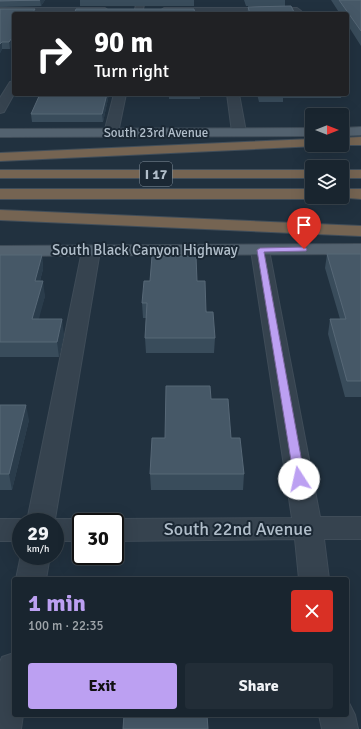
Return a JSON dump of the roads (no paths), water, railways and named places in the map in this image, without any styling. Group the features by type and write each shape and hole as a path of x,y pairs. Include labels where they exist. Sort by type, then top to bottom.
{"highway":[{"path":"349,142 361,141"},
{"path":"0,157 305,143"},
{"name":"I 17","path":"0,174 305,174"},
{"path":"349,174 361,174"},
{"name":"I 17","path":"0,194 305,194"},
{"path":"349,194 361,194"},
{"path":"0,215 361,231"}],"main road":[{"name":"South 23rd Avenue","path":"0,133 305,132"},
{"path":"349,132 361,132"},
{"name":"South Black Canyon Highway","path":"0,251 361,249"}],"street":[{"path":"55,12 61,0"},
{"path":"141,0 142,12 297,11"},
{"path":"220,0 222,12"},
{"path":"0,11 27,12"},
{"path":"85,12 116,11"},
{"path":"0,109 12,88"},
{"path":"111,132 120,96"},
{"path":"233,96 239,132"},
{"path":"260,250 308,528 314,577"},
{"path":"43,513 91,251"},
{"name":"South 22nd Avenue","path":"124,530 361,528"},
{"path":"0,530 12,530"},
{"path":"31,577 33,565"},
{"path":"3,729 12,679"},
{"path":"338,717 340,729"}]}
